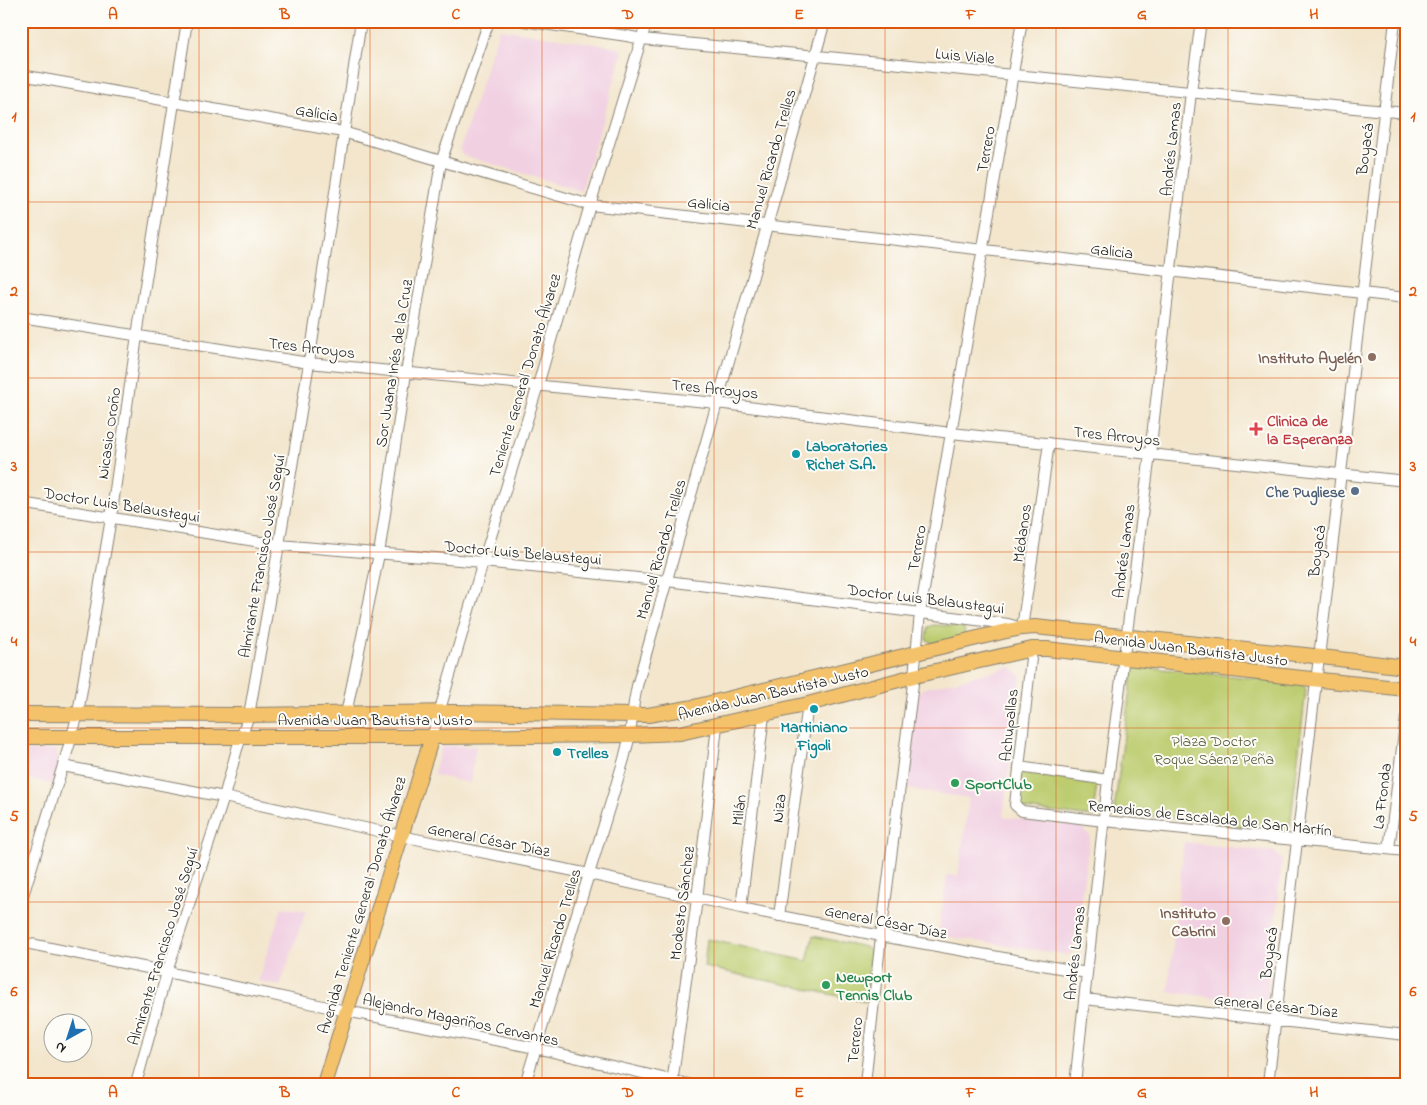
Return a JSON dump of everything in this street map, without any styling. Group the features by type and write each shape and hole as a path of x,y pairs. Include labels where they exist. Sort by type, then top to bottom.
{"main road":[{"name":"Avenida Juan Bautista Justo","path":"21,714 249,715 439,712 648,715 694,707 1022,628 1048,628 1405,667"},
{"name":"Avenida Juan Bautista Justo","path":"21,737 432,737 680,733 717,726 914,676 1032,649 1047,649 1406,689"},
{"name":"Avenida Teniente General Donato Álvarez","path":"324,1084 432,737"}],"street":[{"path":"21,34 23,21"},
{"name":"Nicasio Oroño","path":"21,902 78,713 111,518 137,336 187,21"},
{"name":"Almirante Francisco José Seguí","path":"136,1084 168,972 249,715 309,363 361,21"},
{"name":"Sor Juana Inés de la Cruz","path":"346,714 379,554 406,372 441,162 489,21"},
{"name":"Luis Viale","path":"523,21 642,39 1406,113"},
{"name":"Teniente General Donato Álvarez","path":"432,737 590,205 647,21"},
{"name":"Manuel Ricardo Trelles","path":"525,1084 624,759 630,735 637,686 825,21"},
{"name":"Terrero","path":"865,1084 920,612 1022,21"},
{"name":"Andrés Lamas","path":"1075,1084 1108,780 1150,454 1201,21"},
{"name":"Boyacá","path":"1268,1084 1395,21"},
{"name":"Galicia","path":"21,75 343,132 590,205 1406,298"},
{"name":"Tres Arroyos","path":"21,317 309,363 717,403 951,433 1406,481"},
{"name":"Médanos","path":"1022,628 1049,443"},
{"name":"Doctor Luis Belaustegui","path":"21,503 279,545 483,562 667,581 920,612 1008,624 1022,628"},
{"name":"Achupallas","path":"1015,805 1032,649"},
{"path":"1405,667 1406,651"},
{"name":"Niza","path":"779,916 803,729 808,704"},
{"name":"Milán","path":"741,908 764,714"},
{"name":"La Fronda","path":"1389,849 1406,718"},
{"name":"Modesto Sánchez","path":"672,1082 697,898 717,726"},
{"name":"General César Díaz","path":"63,766 224,797 779,916 1087,973"},
{"path":"1019,767 1108,780"},
{"name":"Remedios de Escalada de San Martín","path":"1015,805 1022,811 1104,821 1406,851"},
{"name":"Alejandro Magariños Cervantes","path":"21,942 346,1011 536,1048 672,1082 688,1084"},
{"name":"General César Díaz","path":"1084,999 1406,1035"}],"shaded area":[{"path":"499,29 616,47 623,52 581,191 463,155 460,149"},
{"path":"1011,667 1021,676 1003,817 1083,827 1090,837 1073,951 1068,955 938,935 947,875 958,876 969,798 907,789 912,759 907,758 917,695 922,689"},
{"path":"444,746 476,746 470,783 433,775 441,748"},
{"path":"57,750 57,760 59,761 53,784 21,778 21,751"},
{"name":"Instituto Cabrini","path":"1184,842 1275,852 1282,860 1267,998 1260,1002 1168,992"},
{"path":"282,907 306,911 280,986 258,981"}],"green space":[{"path":"934,625 964,627 965,636 934,644 926,639 928,627"},
{"name":"Plaza Doctor Roque Sáenz Peña","path":"1133,666 1301,683 1306,689 1290,828 1286,833 1114,811"},
{"path":"1021,766 1098,775 1093,817 1016,808"},
{"name":"Newport Tennis Club","path":"813,936 865,947 870,951 866,1002 704,967 707,939 807,961"}],"place":[{"name":"Instituto Ayelén","path":"1372,357"},
{"name":"Clinica de la Esperanza","path":"1256,429"},
{"name":"Laboratories Richet S.A.","path":"796,454"},
{"name":"Che Pugliese","path":"1355,491"},
{"name":"Martiniano Figoli","path":"814,709"},
{"name":"Trelles","path":"557,752"},
{"name":"SportClub","path":"955,783"},
{"name":"Instituto Cabrini","path":"1226,921"},
{"name":"Newport Tennis Club","path":"826,985"}]}
